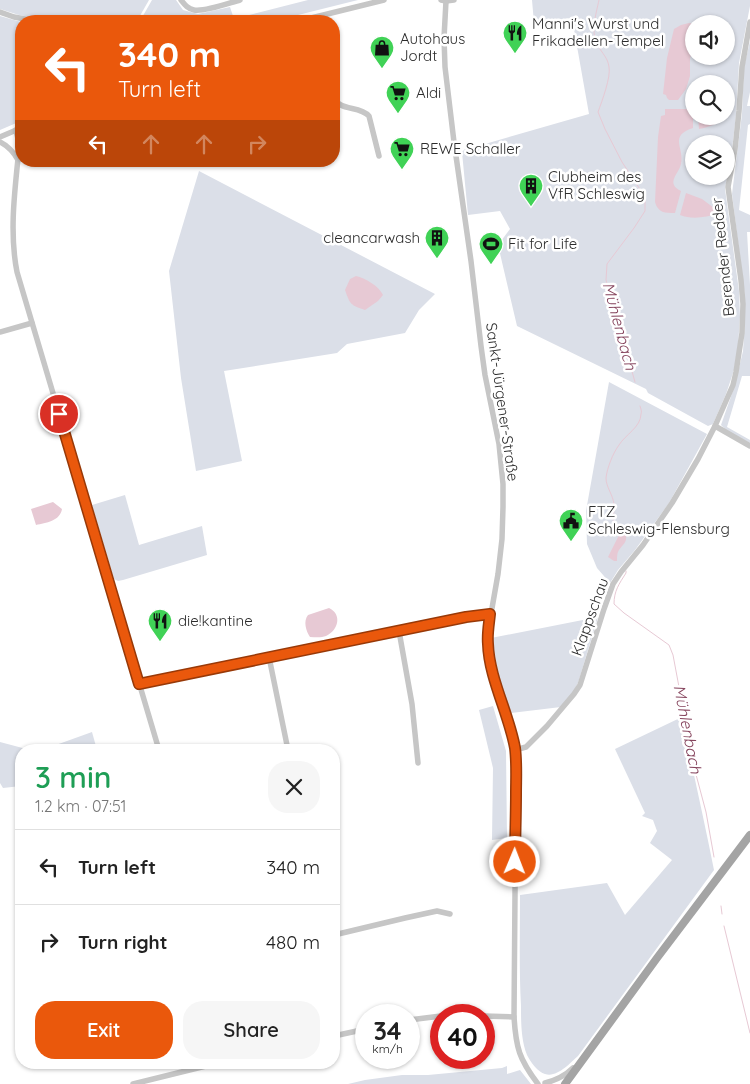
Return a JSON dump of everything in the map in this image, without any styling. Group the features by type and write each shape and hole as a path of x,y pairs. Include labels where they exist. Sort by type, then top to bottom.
{"main road":[{"path":"565,1084 750,835"}],"street":[{"path":"181,0 188,7 195,10 203,10 240,0"},
{"path":"330,15 384,0"},
{"path":"443,1 454,0"},
{"name":"Sankt-Jürgener-Straße","path":"443,1 446,72 454,142 485,375 499,444 503,484 502,539 498,574 490,614 488,646 493,673 515,750 514,1017 517,1046 521,1058 527,1070 538,1084"},
{"path":"0,12 15,17"},
{"name":"Berender Redder","path":"714,429 733,385 739,362 742,333 743,304 741,280 728,187 735,149 742,67 750,22"},
{"path":"340,106 364,111 369,116 379,156"},
{"path":"0,137 15,131"},
{"path":"0,142 8,146 15,155"},
{"path":"17,167 14,210 14,255 32,323 157,744"},
{"path":"0,332 32,323"},
{"path":"714,429 750,446"},
{"name":"Klappschau","path":"515,750 526,747 547,726 580,685 613,584 672,503 714,429"},
{"path":"139,684 466,617 490,614"},
{"path":"399,631 412,704 418,763"},
{"path":"269,657 287,744"},
{"path":"340,933 437,911 450,914"},
{"path":"495,1016 514,1017"},
{"path":"340,1035 355,1031"},
{"path":"527,1070 546,1083 562,1078 582,1060"},
{"path":"133,1084 194,1069"}],"shaded area":[{"path":"0,0 149,0 140,15 19,15 0,9"},
{"path":"152,0 176,0 183,10 198,14 230,7 233,15 143,15"},
{"path":"308,0 358,0 298,15 250,15"},
{"path":"532,0 750,0 739,63 735,124 735,75 685,75 685,125 735,125 734,135 685,135 685,185 726,185 739,291 740,317 734,370 713,424 708,426 648,393 646,389 517,326 498,245 510,229 500,211 468,215 462,152 466,148 589,114 572,18 534,23"},
{"path":"0,16 15,20 15,124 0,130"},
{"path":"685,24 685,65 690,65 690,75 685,75 685,90 678,100 669,100 663,94 667,58 674,29"},
{"path":"750,41 750,92 747,106 750,106 750,124 748,125 739,210 750,215 750,232 747,232 750,285 750,376 742,376 727,427 750,440 750,443 728,432 721,425 735,385 743,351 745,322 745,297 732,194 733,185 735,185 742,114 744,67"},
{"path":"665,109 685,109 685,125 693,125 693,128 685,131 679,139 682,158 680,168 673,182 676,188 681,191 675,213 662,212 655,202 658,137 661,116 665,115"},
{"path":"699,125 714,125 706,127 699,129"},
{"path":"199,171 435,294 419,310 405,333 347,344 337,353 224,371 242,461 196,471 181,378 169,271"},
{"path":"686,193 702,199 718,211 718,214 694,218 680,215"},
{"path":"356,276 371,283 383,295 365,310 351,303 345,290 350,279"},
{"path":"609,382 707,434 669,503 610,583 597,568 587,544 586,511"},
{"path":"125,495 139,545 202,526 207,555 123,580 118,581 114,579 92,505"},
{"path":"53,502 62,509 61,513 52,521 36,525 31,509"},
{"path":"625,532 626,541 618,552 617,561 614,561 608,557 620,533"},
{"path":"329,608 336,614 337,618 334,630 324,637 310,637 306,626 308,615"},
{"path":"598,617 578,683 561,707 511,713 495,666 491,638"},
{"path":"493,706 506,751 507,838 492,840 493,768 479,710"},
{"path":"682,717 714,870 578,1056 559,1072 550,1075 542,1073 529,1058 522,1037 520,895 607,883 625,915 672,860 650,843 657,831 653,820 642,816 645,813 615,749"},
{"path":"92,732 95,744 59,744"},
{"path":"0,742 15,746 15,787 3,788 0,783"},
{"path":"507,1066 507,1074 520,1070 531,1084 348,1084 402,1075 428,1075"}],"waterway":[{"name":"Mühlenbach","path":"599,0 594,23 594,35 607,61 609,77 598,112 622,162 645,197 645,211 607,264 606,280 635,382"},
{"name":"Mühlenbach","path":"620,533 614,522 614,504 606,478 617,448 640,419 640,406"},
{"name":"Mühlenbach","path":"626,571 616,591 614,604 669,645 673,655 694,767 706,812 714,857"},
{"name":"Mühlenbach","path":"721,906 722,914"},
{"name":"Mühlenbach","path":"724,926 750,1033"}],"place":[{"name":"Manni's Wurst und Frikadellen-Tempel","path":"515,54"},
{"name":"Autohaus Jordt","path":"382,69"},
{"name":"Aldi","path":"398,114"},
{"name":"REWE Schaller","path":"402,170"},
{"name":"Clubheim des VfR Schleswig","path":"531,207"},
{"name":"cleancarwash","path":"437,259"},
{"name":"Fit for Life","path":"491,265"},
{"name":"FTZ Schleswig-Flensburg","path":"571,542"},
{"name":"die!kantine","path":"160,642"}],"route":[{"path":"59,414 139,684 466,617 490,614 488,646 490,657 493,673 510,724 515,750 515,862"}]}
